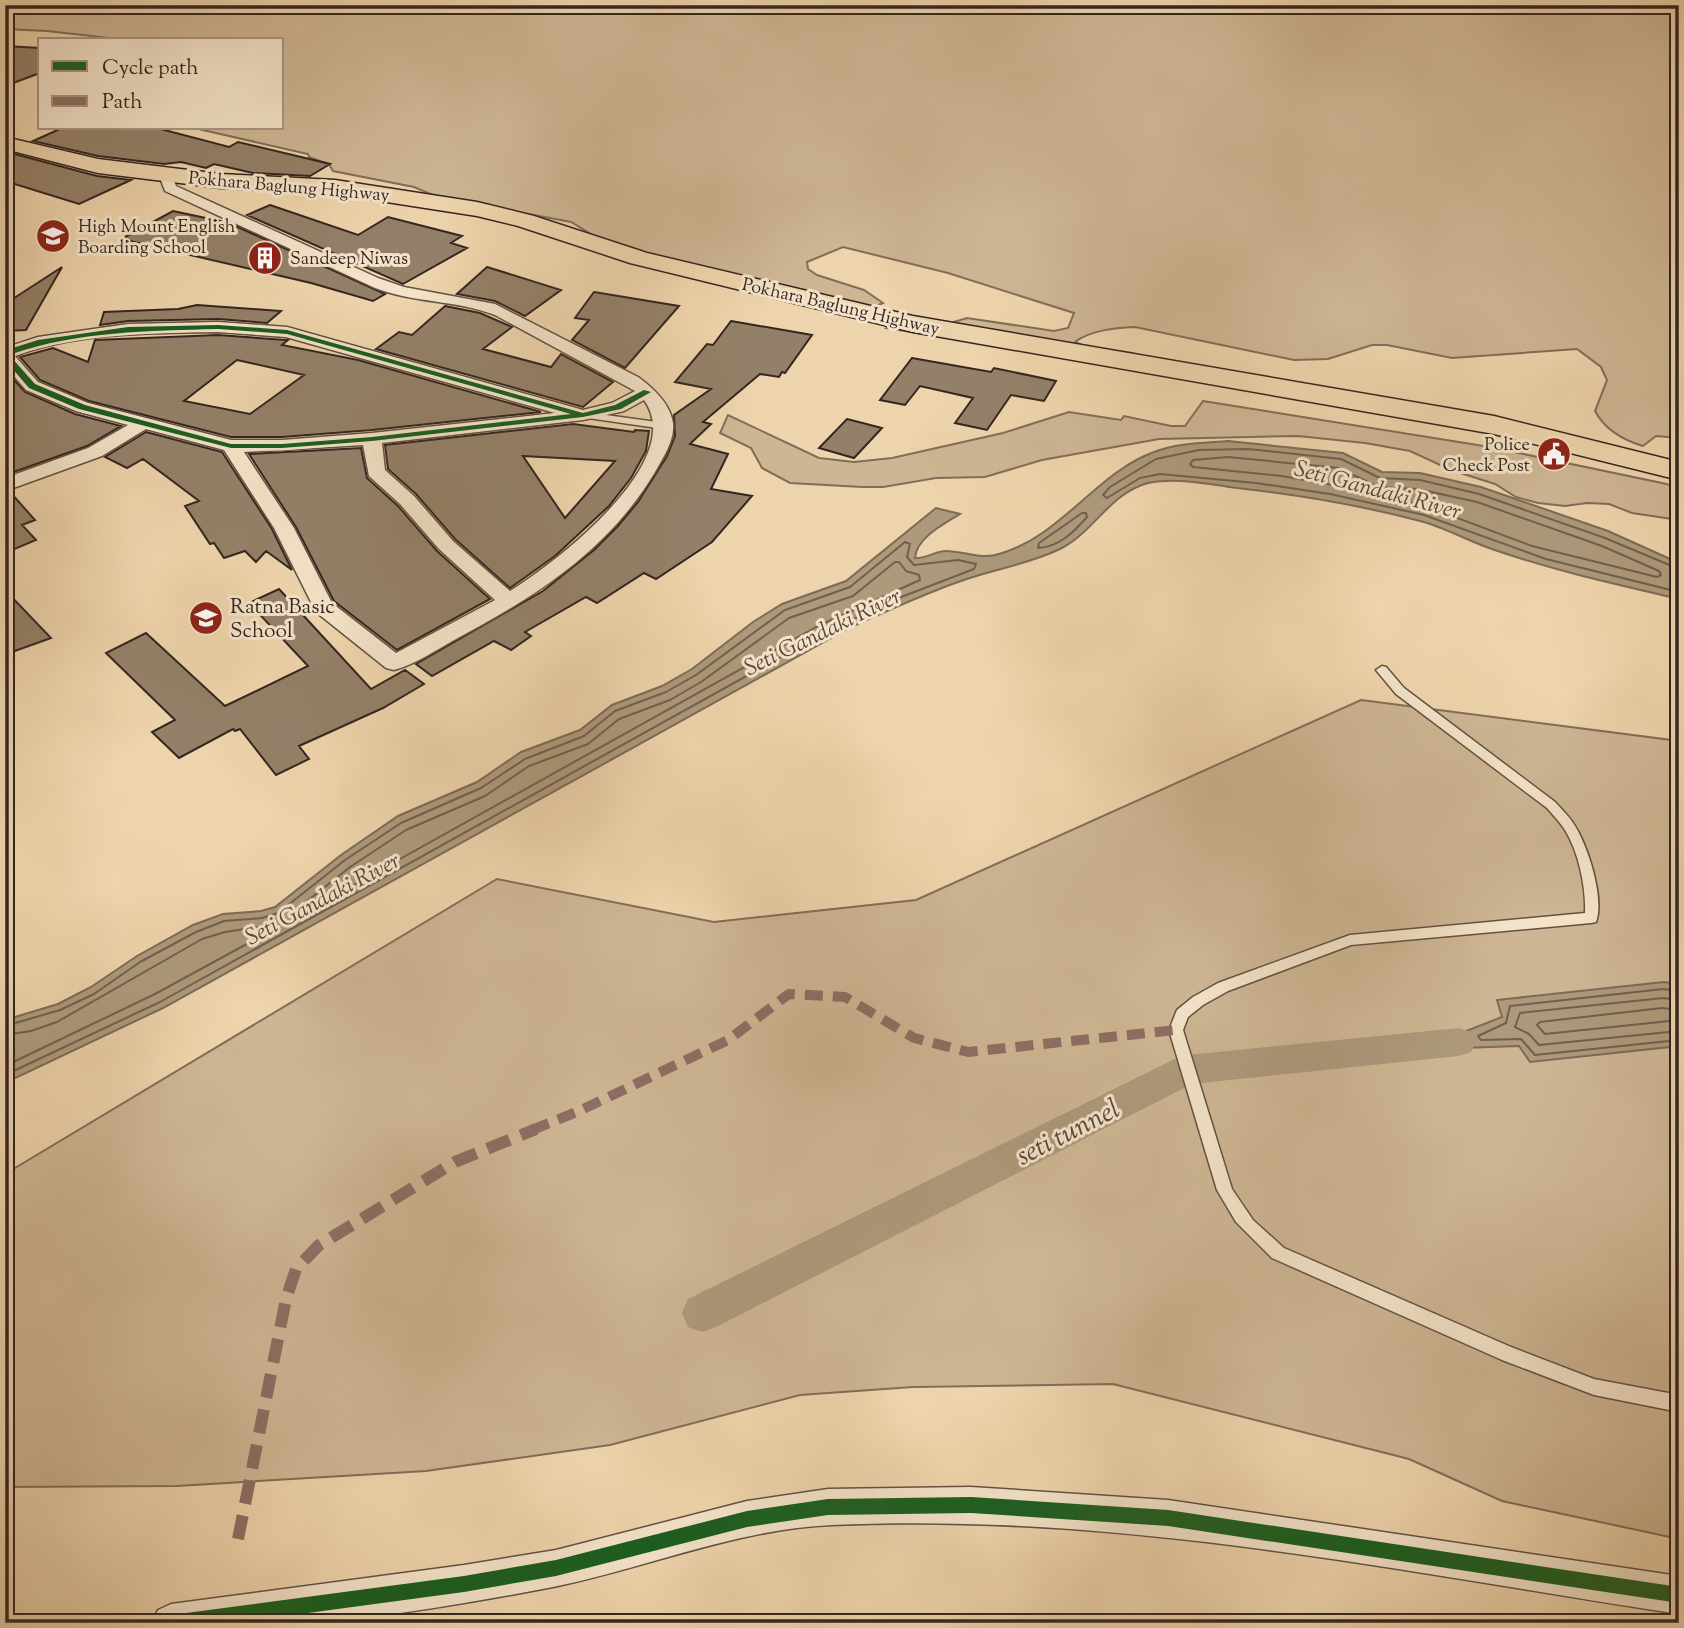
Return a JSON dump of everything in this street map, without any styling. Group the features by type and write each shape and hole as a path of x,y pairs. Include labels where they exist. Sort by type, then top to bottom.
{"highway":[{"name":"Pokhara Baglung Highway","path":"5,144 98,166 166,175 335,187 477,209 526,221 639,258 913,324 1481,423 1679,471"}],"street":[{"path":"720,5 748,9 790,5"},
{"path":"166,175 170,188 345,267 370,281 402,292 454,299 501,312 576,354 614,371 647,392 664,418 663,440 646,474 616,518 574,558 508,600 394,663 323,607 284,528 231,446"},
{"path":"583,415 287,332 218,327 128,329 38,342 9,352 6,356 32,386 82,407 231,446 282,446 373,439 583,415 618,407 647,392"},
{"path":"5,485 95,452 145,422"},
{"path":"373,439 376,472 407,500 446,545 508,600"},
{"path":"171,1623 464,1584 555,1568 747,1519 828,1507 971,1505 1168,1518 1679,1595"}],"lane":[{"path":"583,415 664,426"},
{"path":"1382,670 1400,691 1551,805 1567,823 1573,834 1594,904 1591,918 1350,940 1223,987 1198,1001 1182,1014 1175,1030 1226,1190 1236,1212 1253,1233 1279,1254 1508,1354 1594,1387 1679,1404"}],"shaded area":[{"path":"5,5 1644,5 1679,8 1679,438 1656,436 1643,446 1628,441 1609,429 1595,411 1607,380 1601,367 1577,349 1452,358 1387,345 1372,345 1328,359 1294,360 1135,327 1096,332 1075,342 1084,346 1134,354 1152,362 1105,363 886,328 889,324 937,327 967,318 1054,331 1068,328 1074,313 948,273 843,247 807,262 808,269 817,275 864,290 883,303 874,307 762,280 749,290 596,237 571,222 456,205 414,187 333,171 329,164 309,157 308,154 203,130 284,130 284,38 109,38 5,29"},
{"path":"1203,401 1490,447 1679,487 1679,520 1632,513 1609,504 1565,506 1538,503 1516,497 1495,484 1451,470 1410,451 1298,436 1159,439 1042,460 985,477 936,478 883,487 862,487 790,483 762,468 751,448 720,433 728,415 819,458 854,462 892,458 1003,433 1069,412 1121,420 1124,416 1171,426 1185,426"},
{"path":"1361,700 1679,741 1679,1539 1502,1501 1409,1459 1113,1384 913,1387 800,1395 610,1445 426,1471 177,1486 5,1487 5,1174 497,879 714,922 916,900"}],"water":[{"name":"Seti Gandaki River","path":"1228,441 1343,453 1382,472 1420,473 1481,487 1608,531 1679,563 1679,599 1536,563 1429,524 1375,510 1204,483 1148,483 1123,495 1072,542 1060,549 1036,559 949,585 851,627 163,1008 5,1083 5,1020 58,1004 193,925 223,914 275,907 341,855 398,816 477,782 521,752 580,730 612,705 662,686 692,669 753,622 782,604 846,581 936,508 960,514 925,538 915,558 946,551 992,556 1021,545 1042,533 1114,474 1133,462 1172,447"},
{"path":"1664,982 1679,984 1679,1046 1530,1062 1519,1046 1463,1048 1456,1035 1502,1017 1497,1000"}],"building":[{"path":"5,46 38,48 38,74 5,86"},
{"path":"58,130 165,130 229,147 238,142 330,164 310,176 253,173 214,164 206,168 181,162 164,164 98,156 33,141"},
{"path":"7,152 97,176 131,180 79,204 5,181"},
{"path":"270,205 358,235 388,217 462,236 451,243 467,248 403,284 247,215"},
{"path":"173,211 229,223 385,294 373,301 311,283 121,239"},
{"path":"62,267 26,330 5,331 5,304"},
{"path":"487,267 561,290 525,316 495,301 457,294"},
{"path":"594,292 679,306 625,368 572,340 589,320 575,318"},
{"path":"197,305 281,311 267,323 218,319 128,321 100,325 104,312 178,309"},
{"path":"445,306 480,313 512,327 483,349 551,367 561,354 613,382 583,407 376,349 399,332 412,335"},
{"path":"731,321 812,335 785,373 782,372 779,377 760,374 703,422 711,424 690,444 728,454 711,489 752,496 712,542 656,579 644,573 597,603 586,597 525,632 531,636 511,650 494,641 432,676 416,664 543,591 594,550 617,527 638,502 667,456 675,436 674,415 711,389 675,382 707,344 713,345"},
{"path":"218,335 288,340 282,345 358,360 541,412 372,430 282,437 231,437 89,401 40,380 20,357 53,348 88,362 95,340","holes":["237,360 304,375 250,414 184,401"]},
{"path":"912,358 991,372 994,368 1056,381 1044,401 1011,395 987,430 955,423 973,398 920,386 905,405 880,400"},
{"path":"5,370 25,392 75,414 121,426 87,446 5,475"},
{"path":"847,419 882,428 854,458 819,448"},
{"path":"573,424 634,432 649,431 646,451 631,478 609,506 555,556 510,588 455,539 416,494 388,469 385,445","holes":["523,456 615,461 565,518"]},
{"path":"146,432 222,452 272,529 292,570 266,551 256,562 245,551 224,558 214,543 210,544 185,506 199,501 143,459 127,468 105,457"},
{"path":"361,448 367,478 398,506 437,551 490,599 397,650 334,601 296,527 249,454"},
{"path":"10,492 35,520 22,525 36,540 5,553 5,493"},
{"path":"279,589 371,689 405,670 424,684 383,708 299,746 309,759 276,775 240,729 233,729 179,758 152,732 175,720 106,653 146,633 225,706 308,666 249,603"},
{"path":"5,590 51,638 12,652 5,639"}],"waterway":[{"name":"seti tunnel","path":"702,1313 1187,1070 1459,1042"}],"marked path":[{"path":"238,1539 286,1299 296,1269 319,1245 455,1162 579,1111 728,1040 789,994 845,997 914,1038 968,1052 1176,1030"}],"cycle path":[{"path":"583,415 287,332 218,327 128,329 38,342 9,352 6,356 32,386 82,407 231,446 282,446 372,439 583,415 618,407 647,392"},
{"path":"171,1623 464,1584 556,1568 747,1519 828,1507 971,1505 1168,1518 1679,1595"}],"place":[{"name":"High Mount English Boarding School","path":"53,236"},
{"name":"Sandeep Niwas","path":"265,258"},
{"name":"Police Check Post","path":"1554,454"},
{"name":"Ratna Basic School","path":"206,618"}]}
